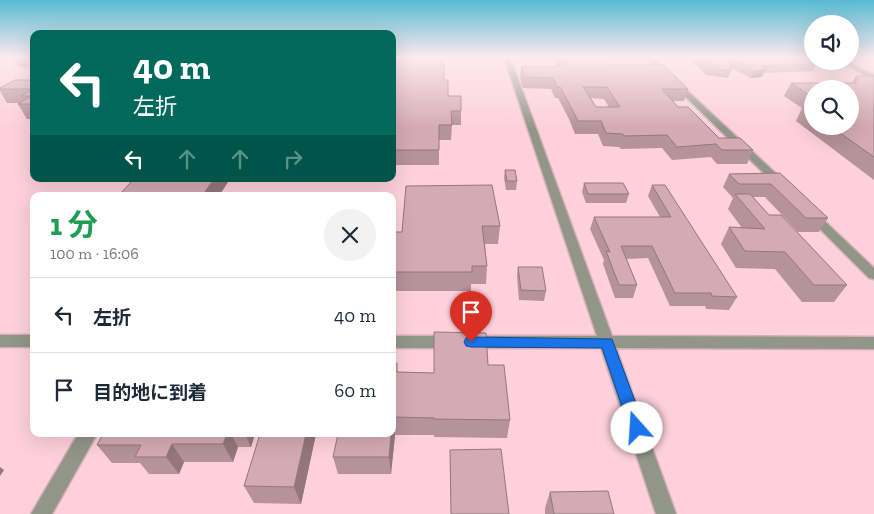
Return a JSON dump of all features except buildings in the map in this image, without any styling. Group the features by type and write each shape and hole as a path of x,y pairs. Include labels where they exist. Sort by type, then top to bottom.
{"street":[{"path":"516,81 666,514"},
{"path":"674,81 789,193"},
{"path":"804,207 874,275"},
{"path":"0,341 30,341"},
{"path":"396,342 874,343"},
{"path":"41,514 86,437"}],"route":[{"path":"471,342 607,342 637,428"}]}
